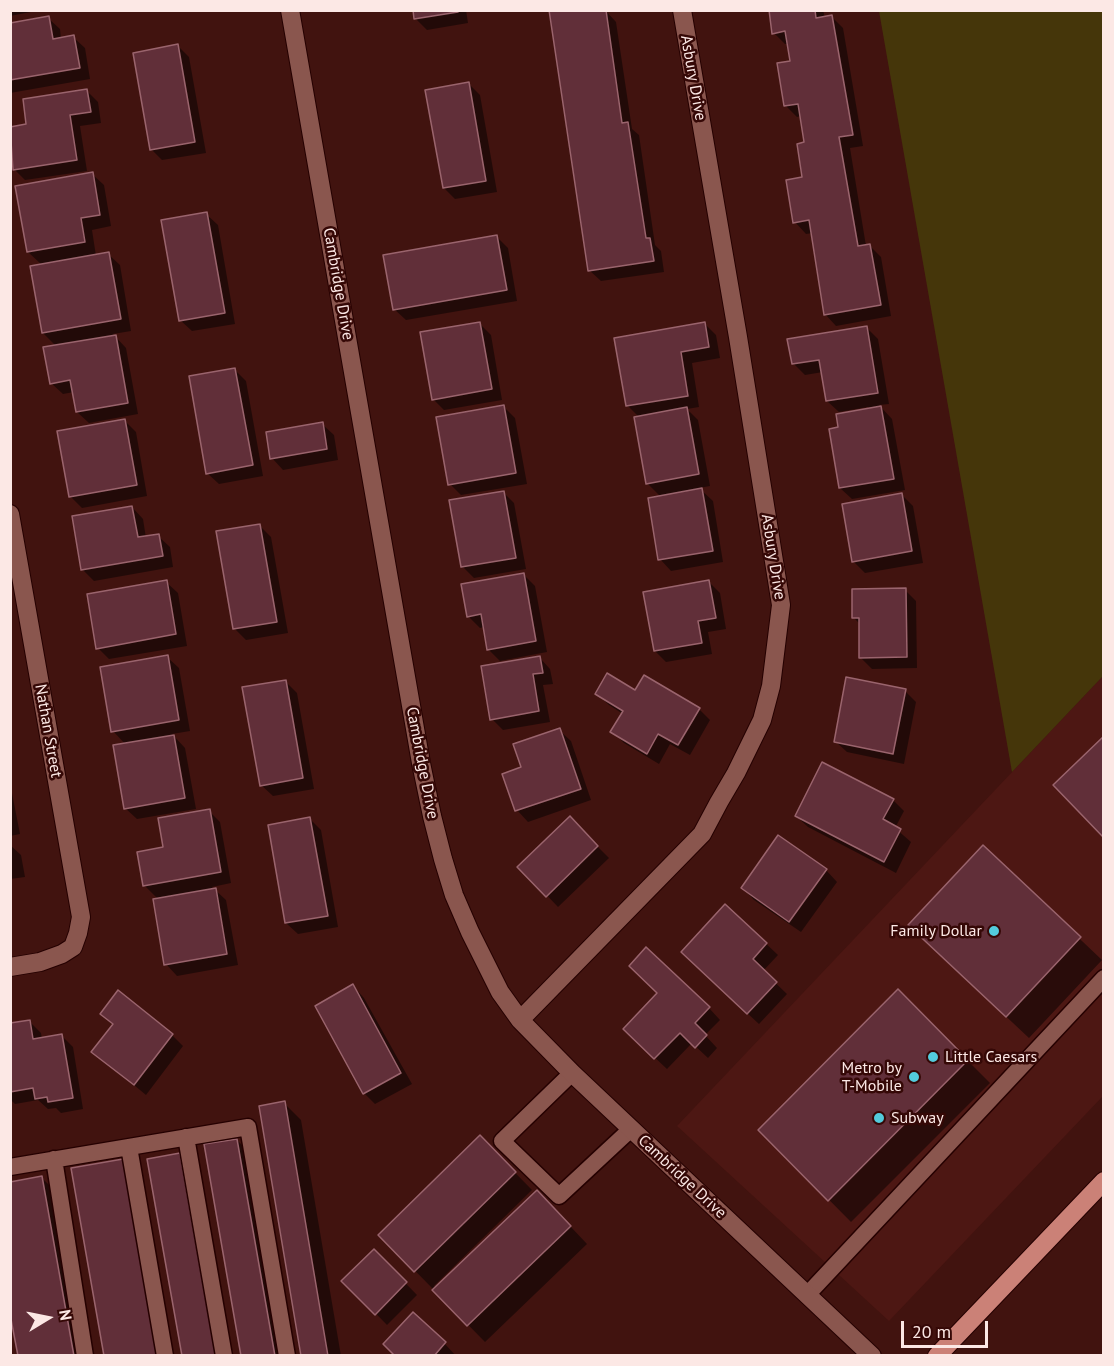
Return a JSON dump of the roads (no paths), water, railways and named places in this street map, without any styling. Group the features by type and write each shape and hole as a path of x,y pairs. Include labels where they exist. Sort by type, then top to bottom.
{"main road":[{"path":"937,1356 1104,1181"}],"street":[{"name":"Cambridge Drive","path":"290,10 432,816 454,895 500,992 520,1020 572,1073 872,1356"},
{"name":"Asbury Drive","path":"520,1020 702,834 762,720 771,686 781,605 682,10"},
{"name":"Nathan Street","path":"10,514 81,917 73,947 62,954 40,962 10,967"}],"lane":[{"path":"807,1295 1104,978"},
{"path":"572,1073 502,1141 559,1196 631,1129"},
{"path":"10,1167 248,1127 286,1356"},
{"path":"186,1137 224,1356"},
{"path":"129,1147 165,1356"},
{"path":"54,1160 86,1356"}],"place":[{"name":"Family Dollar","path":"994,931"},
{"name":"Little Caesars","path":"933,1057"},
{"name":"Metro by T-Mobile","path":"914,1077"},
{"name":"Subway","path":"879,1118"}]}
